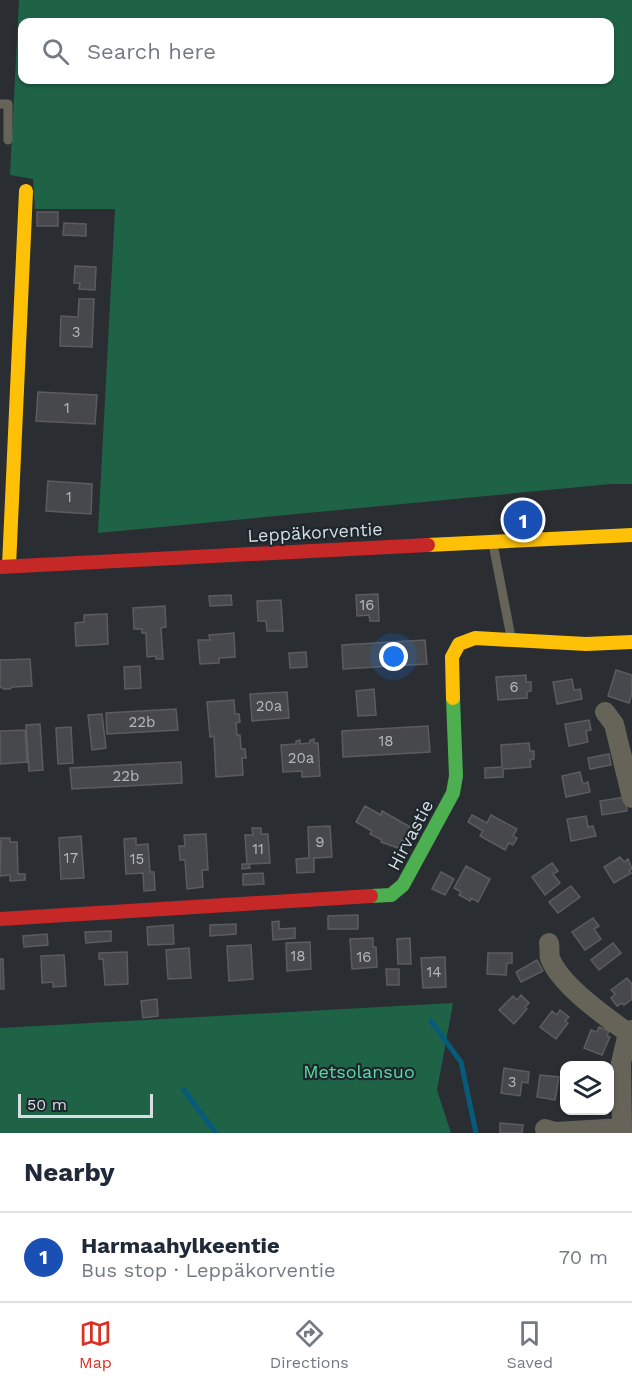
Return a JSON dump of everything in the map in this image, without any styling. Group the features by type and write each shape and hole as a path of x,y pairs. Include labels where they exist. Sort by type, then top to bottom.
{"street":[{"path":"5,566 26,191"},
{"name":"Leppäkorventie","path":"5,566 632,535"},
{"name":"Hirvastie","path":"0,919 391,895 403,885 453,793 456,776 452,657 459,644 475,638 586,644 632,642"},
{"path":"605,712 614,724 632,798"},
{"path":"545,1129 555,1132 623,1131 621,1063 630,1031 586,1002 550,958 549,944"}],"lane":[{"path":"0,104 8,104 8,140"},
{"path":"493,542 511,639"}],"green space":[{"path":"19,0 632,0 632,484 611,484 98,533 115,209 35,209 33,179 10,175 18,19 18,84 614,84 614,18 18,18"},
{"name":"Metsolansuo","path":"453,1003 437,1090 451,1133 0,1133 0,1028"}],"building":[{"path":"37,212 58,212 58,226 37,226"},
{"path":"64,223 86,224 86,236 63,235"},
{"path":"75,266 96,267 95,290 79,289 80,283 74,283"},
{"path":"79,299 94,299 92,347 60,346 61,316 78,317"},
{"path":"38,392 97,395 95,424 36,421"},
{"path":"48,481 92,484 91,514 46,511"},
{"path":"378,594 379,621 370,621 369,615 357,616 356,595"},
{"path":"231,595 232,605 210,606 209,596"},
{"path":"281,600 283,631 267,631 266,621 258,621 257,601"},
{"path":"165,606 166,627 161,628 163,659 156,659 156,656 147,657 146,633 142,633 142,629 134,629 133,608"},
{"path":"107,614 108,644 76,646 75,623 84,622 84,615"},
{"path":"234,633 235,657 219,658 219,663 200,664 198,640 210,640 209,635"},
{"path":"425,640 427,664 343,669 342,645"},
{"path":"306,652 307,667 290,668 289,653"},
{"path":"30,659 32,686 10,689 0,687 0,660"},
{"path":"140,666 141,688 125,689 124,667"},
{"path":"616,670 632,675 632,693 629,703 608,696"},
{"path":"526,675 526,682 531,682 531,691 527,692 527,698 498,700 496,677"},
{"path":"572,679 574,690 580,689 582,699 557,704 553,682"},
{"path":"374,689 376,715 358,716 356,691"},
{"path":"287,692 289,718 252,721 250,694"},
{"path":"234,700 235,714 239,714 240,722 236,723 237,735 240,735 241,749 245,749 246,758 242,758 243,775 216,777 214,736 210,737 207,702"},
{"path":"176,709 178,730 107,734 106,713"},
{"path":"102,714 106,748 92,750 88,715"},
{"path":"589,720 591,730 586,731 588,742 569,746 565,724"},
{"path":"40,724 43,770 29,771 26,725"},
{"path":"428,726 430,752 343,757 342,731"},
{"path":"71,727 73,763 58,764 56,728"},
{"path":"25,730 27,762 0,764 0,731"},
{"path":"314,739 314,743 318,743 320,776 302,777 302,771 283,772 281,745 296,744 296,741 300,740 300,744 310,743 310,740"},
{"path":"529,743 530,751 534,751 534,759 530,760 531,767 503,769 503,777 485,778 485,768 502,767 501,745"},
{"path":"609,754 611,765 590,769 588,758"},
{"path":"181,762 182,783 72,789 70,768"},
{"path":"580,772 583,784 588,782 590,792 566,797 562,776"},
{"path":"625,797 627,811 602,815 600,801"},
{"path":"365,806 381,815 382,811 412,828 398,848 381,842 382,840 370,834 372,831 356,822"},
{"path":"472,815 487,823 491,815 517,829 513,836 517,838 513,845 509,843 505,850 480,836 483,831 468,822"},
{"path":"586,816 588,827 593,826 596,836 571,841 567,819"},
{"path":"330,826 332,857 314,858 314,872 297,873 296,859 309,858 308,827"},
{"path":"252,828 261,828 261,834 268,834 270,863 249,864 250,868 242,869 242,864 247,864 245,835 253,835"},
{"path":"206,834 208,870 202,870 203,887 187,889 185,860 180,860 179,846 185,846 184,835"},
{"path":"81,836 84,878 61,879 59,838"},
{"path":"1,838 10,838 10,842 17,842 18,874 25,874 25,880 10,881 10,875 0,876"},
{"path":"136,838 136,845 148,844 150,872 154,872 155,890 144,891 143,873 126,874 124,839"},
{"path":"620,857 624,862 628,859 632,869 629,870 631,873 614,883 604,867"},
{"path":"552,863 558,871 553,874 560,883 545,895 532,877"},
{"path":"466,866 490,879 478,902 471,898 470,901 459,895 461,892 454,888"},
{"path":"441,872 454,879 445,895 432,889"},
{"path":"263,873 264,884 243,885 243,874"},
{"path":"571,886 580,897 558,913 549,902"},
{"path":"358,915 358,929 328,929 328,916"},
{"path":"593,918 599,926 594,929 601,939 585,950 572,932"},
{"path":"279,921 279,929 295,928 295,938 273,940 272,922"},
{"path":"236,924 236,934 210,936 210,925"},
{"path":"173,925 174,944 148,945 147,927"},
{"path":"111,931 111,941 86,943 85,932"},
{"path":"47,934 48,945 24,947 23,936"},
{"path":"373,938 377,967 352,969 350,939"},
{"path":"410,938 411,964 398,964 397,939"},
{"path":"310,942 311,969 287,971 286,943"},
{"path":"613,943 621,953 599,970 591,960"},
{"path":"251,945 253,979 229,981 227,946"},
{"path":"189,948 191,978 168,979 166,950"},
{"path":"127,952 128,984 105,985 103,959 99,959 99,953"},
{"path":"488,953 512,953 512,963 507,963 506,975 487,974"},
{"path":"64,955 66,986 53,987 53,982 42,983 41,956"},
{"path":"445,957 446,987 423,988 421,958"},
{"path":"0,959 3,959 4,989 0,989"},
{"path":"537,960 543,971 521,982 516,972"},
{"path":"386,969 399,969 399,985 387,985"},
{"path":"627,978 632,984 632,999 624,1005 622,1003 617,1006 611,998 615,994 611,990"},
{"path":"521,995 529,1003 525,1007 527,1009 514,1024 499,1010 513,996 517,1000"},
{"path":"157,999 158,1016 143,1018 141,1001"},
{"path":"560,1010 569,1017 565,1021 568,1023 556,1039 540,1027 552,1011 557,1015"},
{"path":"599,1027 609,1031 607,1036 610,1037 602,1055 584,1048 591,1030 597,1032"},
{"path":"504,1068 529,1072 528,1083 522,1082 520,1096 501,1093"},
{"path":"540,1075 559,1077 555,1100 537,1097"},
{"path":"500,1123 523,1125 522,1133 500,1133"}],"waterway":[{"path":"431,1021 461,1062 476,1133"},
{"path":"184,1090 216,1133"}],"traffic: fast":[{"path":"371,896 391,895 403,885 453,793 456,776 453,698"}],"traffic: slow":[{"path":"9,566 26,191"},
{"path":"428,545 632,535"},
{"path":"453,698 452,657 459,644 475,638 586,644 632,642"}],"traffic: jam":[{"path":"0,567 428,545"},
{"path":"0,919 371,896"}],"place":[{"name":"Harmaahylkeentie","path":"523,520"}]}
